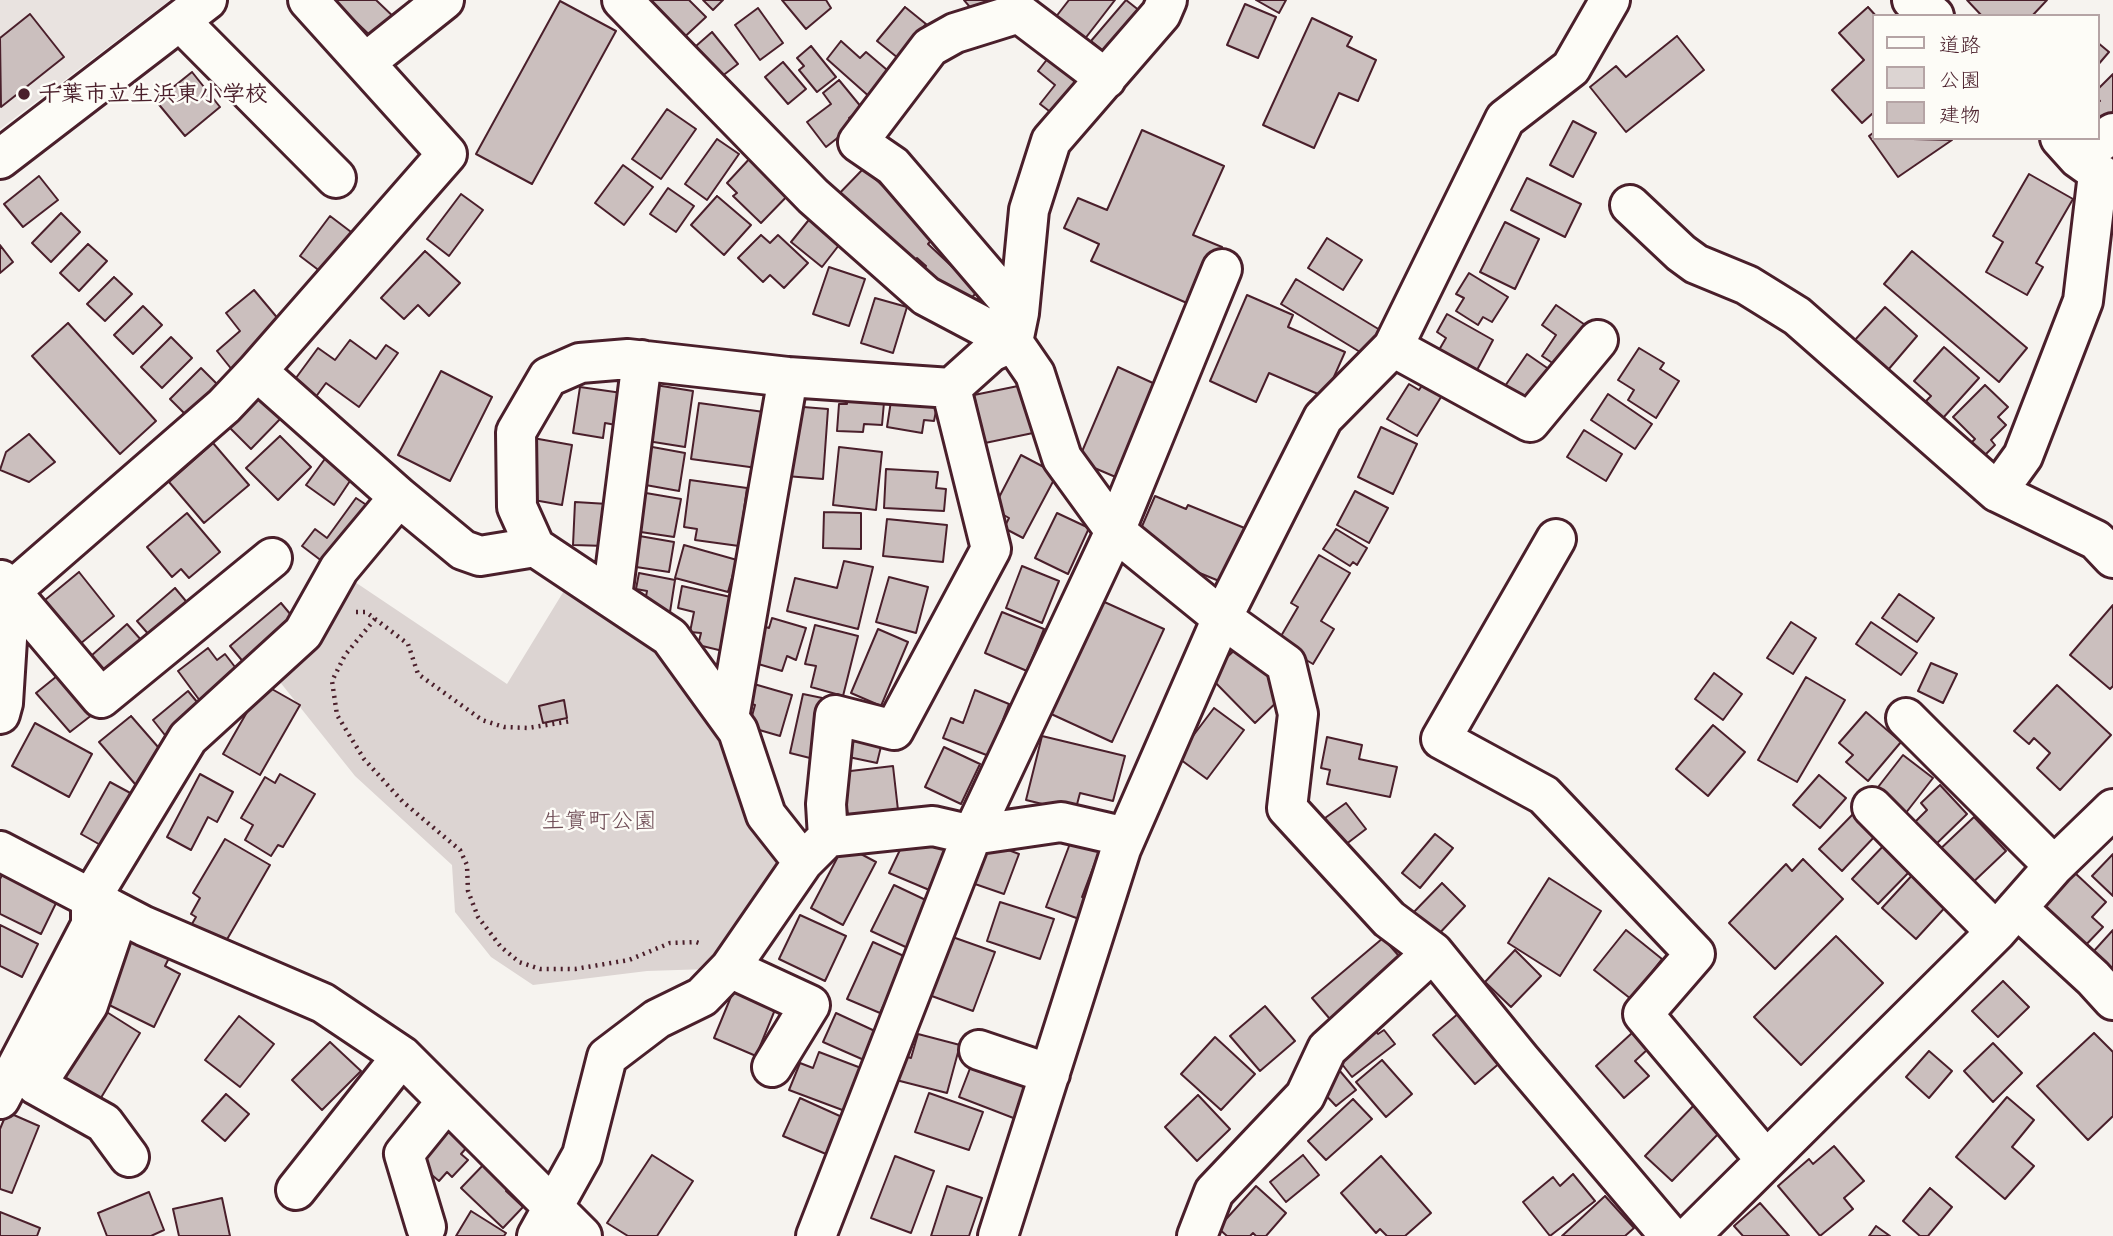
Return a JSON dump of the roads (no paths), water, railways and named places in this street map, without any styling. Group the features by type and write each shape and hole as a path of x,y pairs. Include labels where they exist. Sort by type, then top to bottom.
{"street":[{"path":"0,714 3,703 5,586 224,406 447,154 308,0"},
{"path":"365,63 444,0"},
{"path":"622,0 814,195 926,296 1016,327"},
{"path":"1126,837 1061,822 972,835 933,827 816,849 766,815 738,731 670,637 535,547 517,507 516,432 548,377 579,363 628,359 788,377 951,388 1016,327 1029,210 1051,141 1161,14 1167,0"},
{"path":"998,1236 1126,837 1222,618 1324,418 1393,347 1505,119 1571,68 1610,0"},
{"path":"1912,0 1931,14"},
{"path":"0,159 193,11 336,178"},
{"path":"1106,79 1019,13 955,33 930,47 859,142 893,166 1016,327 1035,374 1062,458 1115,531 1222,618 1286,664 1298,714 1287,808 1389,919 1433,952 1670,1236"},
{"path":"1997,492 2023,456 2083,301 2087,164 2113,133"},
{"path":"1630,205 1696,264 1747,285 1797,316 1997,492 2096,540 2113,558"},
{"path":"816,1236 972,835 1115,531 1222,269"},
{"path":"1393,347 1530,422 1598,340"},
{"path":"612,597 642,360"},
{"path":"257,371 463,550 480,556 535,547"},
{"path":"729,718 788,377"},
{"path":"545,1221 582,1156 607,1058 657,1019 702,997 719,958 816,849 826,804 835,715 894,730 991,548 951,388"},
{"path":"0,1099 91,925 105,905 188,738 303,633 339,569 399,497"},
{"path":"1556,539 1441,739 1544,795 1695,954 1643,1014 1766,1160"},
{"path":"5,586 101,698 272,558"},
{"path":"1906,718 2054,866"},
{"path":"1872,807 2006,920 2093,978 2113,1000"},
{"path":"1690,1236 2006,920 2054,866 2113,809"},
{"path":"0,851 144,926 323,1003 402,1056 447,1101 545,1221 582,1236"},
{"path":"105,905 88,1005 36,1085 104,1123 129,1157"},
{"path":"1197,1236 1214,1192 1305,1096 1327,1049 1433,952"},
{"path":"719,958 810,1005 772,1067"},
{"path":"979,1050 1050,1074"},
{"path":"296,1190 402,1056"},
{"path":"426,1227 404,1154 447,1101"}],"place":[{"name":"千葉市立生浜東小学校","path":"24,94"}],"park label":[{"name":"生實町公園","path":"599,821"}]}
